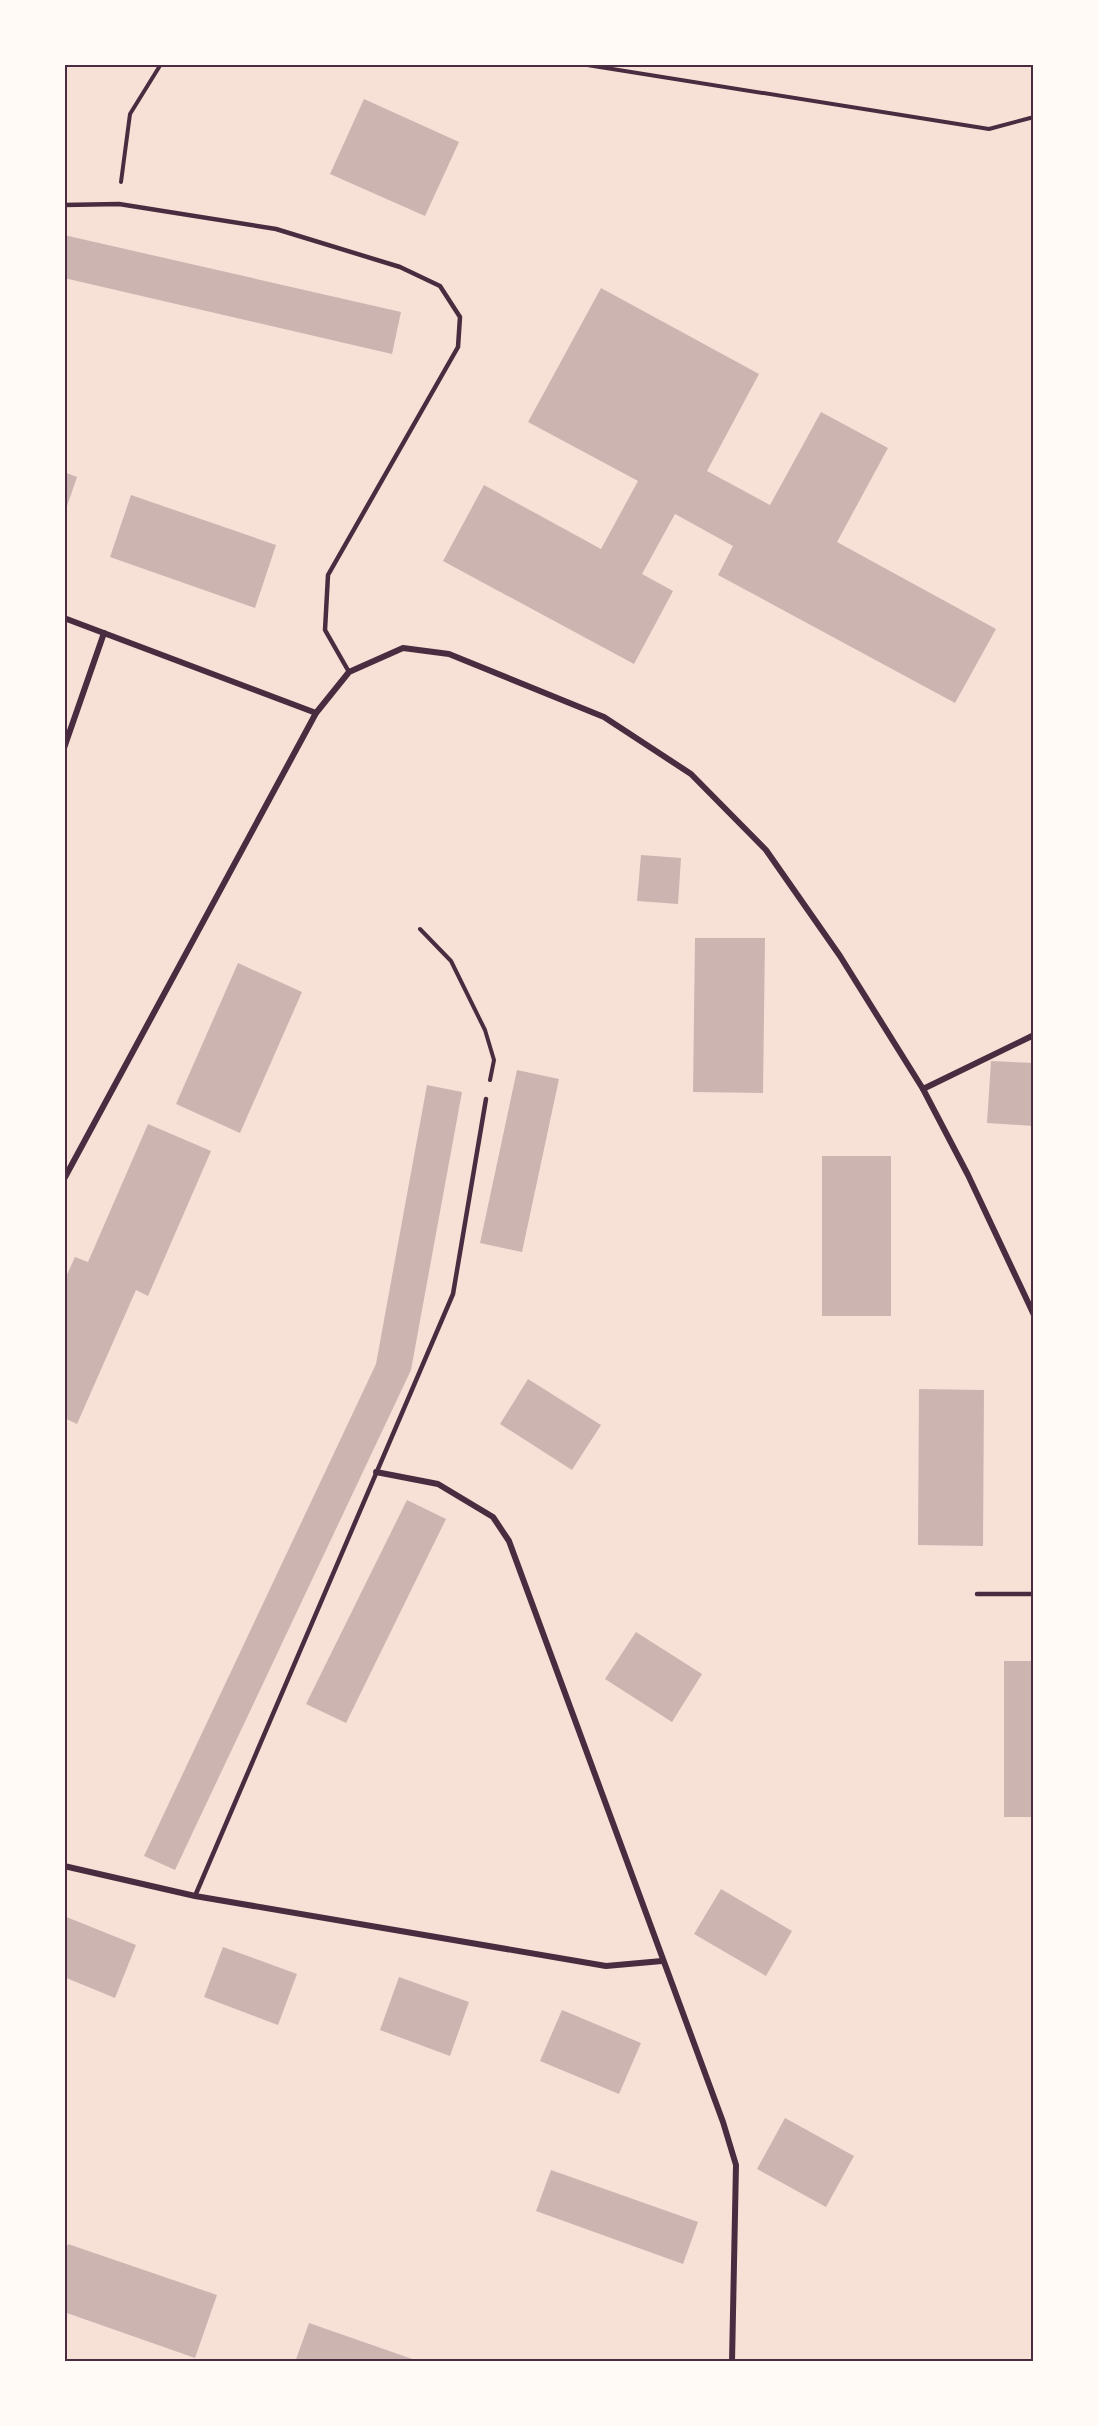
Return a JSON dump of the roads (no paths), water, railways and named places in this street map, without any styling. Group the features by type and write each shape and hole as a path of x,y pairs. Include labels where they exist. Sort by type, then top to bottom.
{"street":[{"path":"64,618 316,713"},
{"path":"64,748 104,633"},
{"path":"64,1179 316,713 349,672 403,648 449,654 604,717 691,774 766,850 840,957 923,1089 992,1225 1034,1315"},
{"path":"923,1089 1034,1035"},
{"path":"376,1472 438,1484 493,1517 509,1541 723,2122 736,2165 732,2361"},
{"path":"64,1866 195,1896 606,1966 662,1961"}],"lane":[{"path":"64,205 119,204 276,230 400,267 440,286 460,317 458,347 328,575 325,630 349,672"},
{"path":"195,1896 453,1294 486,1099"},
{"path":"977,1594 1034,1594"}]}
